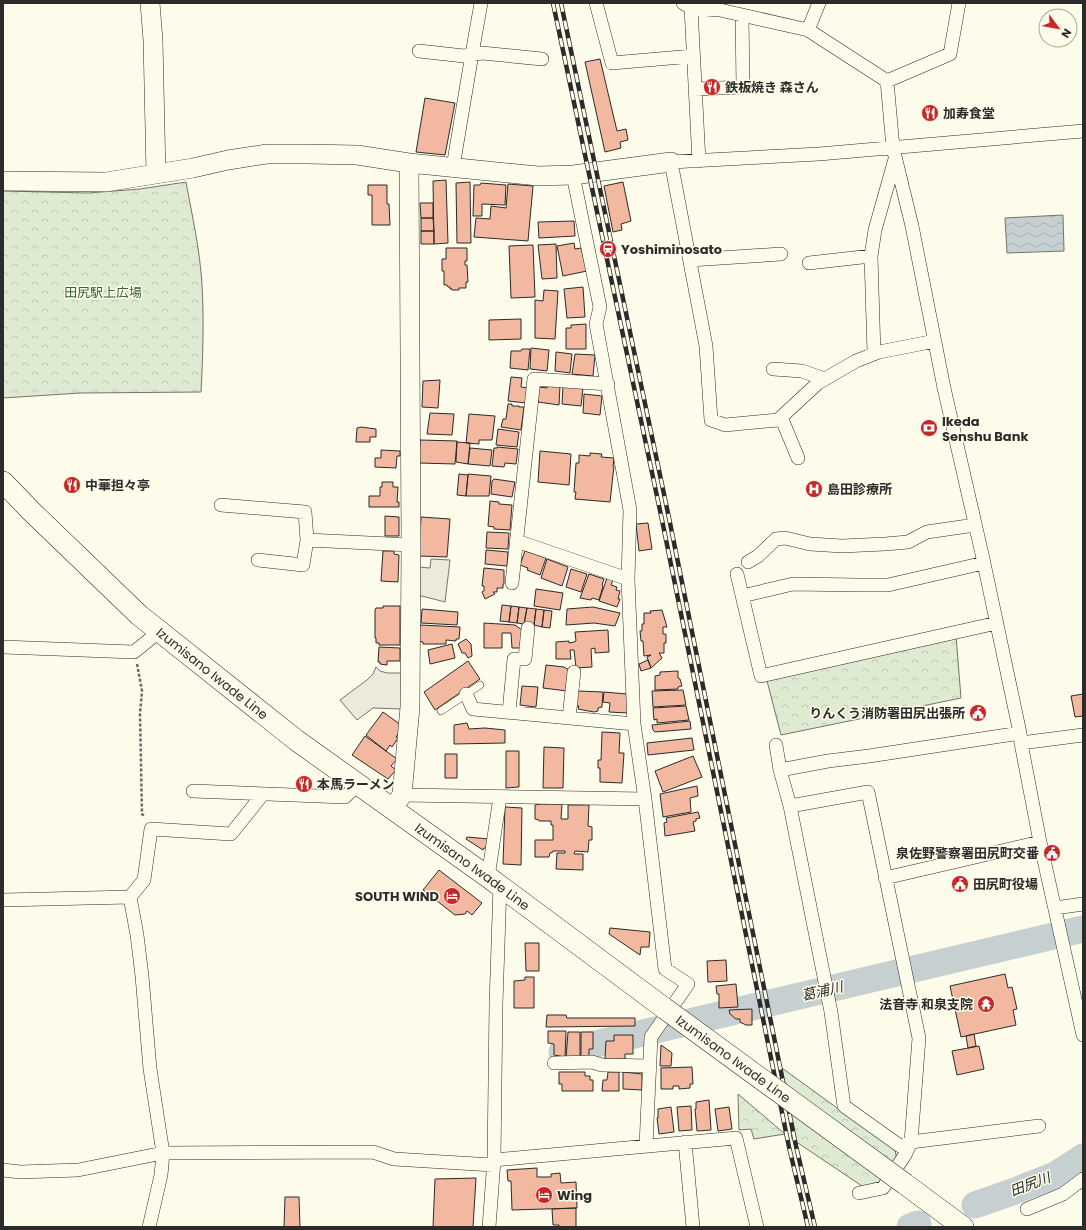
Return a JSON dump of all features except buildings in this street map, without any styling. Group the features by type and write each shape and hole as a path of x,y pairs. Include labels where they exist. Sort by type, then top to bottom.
{"main road":[{"name":"Izumisano Iwade Line","path":"3,482 31,511 134,609 296,740 358,784 398,802 494,881 664,1008 963,1227"}],"street":[{"path":"150,3 153,40 156,174"},
{"path":"454,167 481,3"},
{"path":"596,3 612,63 693,56"},
{"path":"808,30 819,3"},
{"path":"887,81 950,54 958,3"},
{"path":"699,161 693,56 687,5 720,10 808,30 887,81"},
{"path":"695,89 743,88 742,15"},
{"path":"419,51 464,56 482,53 542,59"},
{"path":"887,81 894,154 912,226 935,341 1021,738 1040,842 1083,1035"},
{"path":"3,181 106,182 267,154 357,155 409,163 538,176 573,175 671,162 894,154 1083,131"},
{"path":"874,354 871,256 875,230 894,154"},
{"path":"671,162 706,346 710,420 725,426 778,420 818,383 856,361 879,352 935,341"},
{"path":"409,163 411,545 410,707 398,802 500,797 645,799"},
{"path":"573,175 600,307 596,324 630,510 628,579 634,724 645,799 665,969 688,984 651,1037 646,1145"},
{"path":"690,260 781,254"},
{"path":"809,263 871,256"},
{"path":"773,368 802,371 825,379"},
{"path":"512,583 534,379 608,384"},
{"path":"781,417 798,458"},
{"path":"221,505 305,512 307,540 303,565 258,560"},
{"path":"748,562 758,556 776,539 785,538 810,544 842,546 884,544 908,542 927,532 975,524"},
{"path":"307,540 411,545"},
{"path":"517,541 628,579"},
{"path":"742,596 793,584 888,584 984,563"},
{"path":"737,574 761,676 997,623"},
{"path":"509,712 514,659 525,659 528,628"},
{"path":"3,647 134,652 160,631"},
{"path":"569,718 574,672"},
{"path":"466,694 473,709 634,724"},
{"path":"780,770 828,761 1021,738 1083,735"},
{"path":"776,745 780,770 790,806 831,1012 844,1106 900,1146 911,1142 1038,1126"},
{"path":"194,791 345,797 358,784"},
{"path":"790,806 868,792 919,1038 911,1142 905,1155 883,1188 858,1193"},
{"path":"3,900 130,897 144,880 151,829 231,834 263,794"},
{"path":"489,1227 494,1162 496,1004 494,881 500,797"},
{"path":"885,878 1040,842"},
{"path":"130,897 137,935 142,976 150,1069 163,1153 161,1175 149,1227"},
{"path":"1055,908 1083,904"},
{"path":"554,1063 592,1062 602,1065 650,1066"},
{"path":"3,1170 20,1172 78,1170 163,1153 373,1152 394,1159 494,1162 646,1145 736,1138 757,1227"},
{"path":"685,1142 693,1227"},
{"path":"1027,1209 1063,1194 1083,1179"}],"lane":[{"path":"441,711 480,684"}],"path":[{"path":"134,652 142,691 140,714 142,814 150,821 151,829"}],"green space":[{"name":"田尻駅上広場","path":"186,182 198,246 202,285 203,338 201,392 80,393 3,398 3,191 88,193 140,189"},
{"path":"956,636 961,698 781,735 766,677"},
{"path":"782,1068 895,1150 898,1165 883,1187 865,1188 792,1139"},
{"path":"738,1094 785,1134 754,1139 751,1129 739,1130"}],"shaded area":[{"path":"431,559 450,560 445,602 418,595 418,567 430,568"},
{"path":"376,667 380,671 387,673 401,673 401,709 373,708 357,720 340,700 367,680 373,674"}],"water":[{"path":"1063,215 1064,251 1007,253 1005,218"}],"waterway":[{"name":"葛浦川","path":"562,1052 1083,929"},
{"name":"田尻川","path":"975,1205 1055,1175 1083,1157"},
{"name":"田尻川","path":"910,1227 918,1224"}],"railway":[{"path":"553,3 662,520 789,1147 808,1227"},
{"path":"561,3 669,518 796,1146 815,1227"}],"place":[{"name":"鉄板焼き 森さん","path":"712,87"},
{"name":"加寿食堂","path":"930,113"},
{"name":"Yoshiminosato","path":"608,249"},
{"name":"Ikeda Senshu Bank","path":"929,428"},
{"name":"中華担々亭","path":"72,485"},
{"name":"島田診療所","path":"814,489"},
{"name":"りんくう消防署田尻出張所","path":"978,713"},
{"name":"本馬ラーメン","path":"304,784"},
{"name":"泉佐野警察署田尻町交番","path":"1052,853"},
{"name":"田尻町役場","path":"960,884"},
{"name":"SOUTH WIND","path":"452,896"},
{"name":"法音寺 和泉支院","path":"986,1004"},
{"name":"Wing","path":"544,1195"}]}
